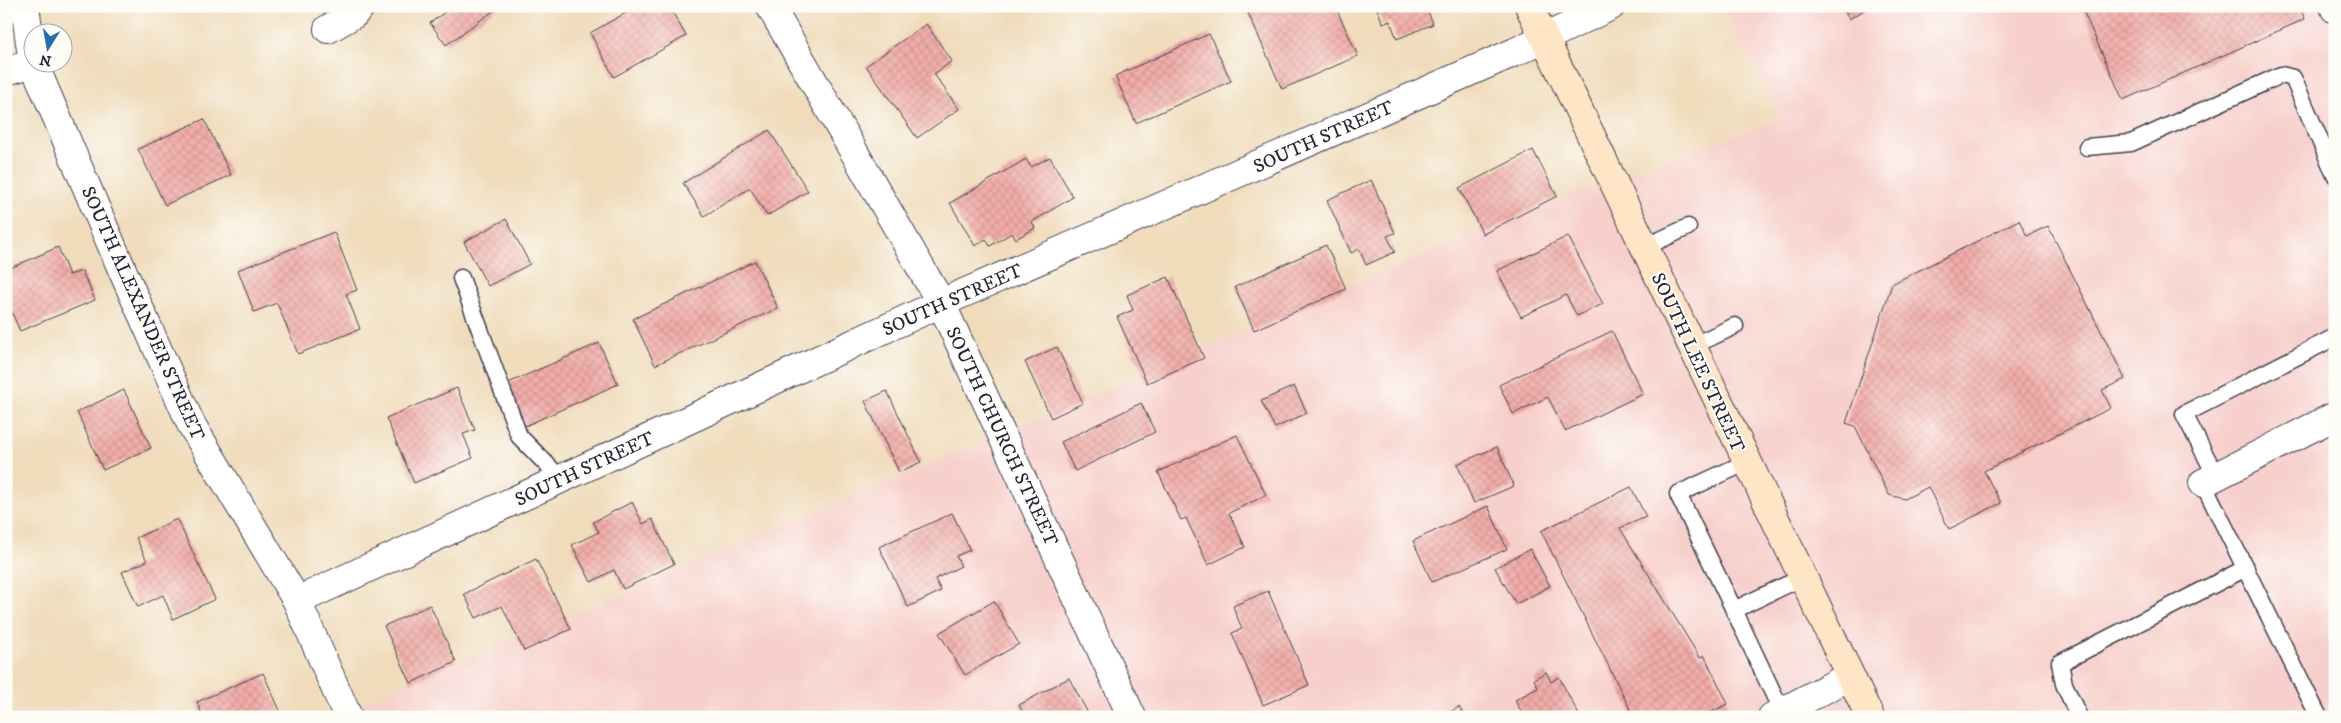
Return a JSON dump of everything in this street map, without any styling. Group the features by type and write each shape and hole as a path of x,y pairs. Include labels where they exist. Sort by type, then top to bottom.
{"street":[{"path":"25,6 27,22"},
{"path":"328,29 354,14 361,6"},
{"name":"SOUTH CHURCH STREET","path":"770,6 941,303 1132,717"},
{"name":"SOUTH LEE STREET","path":"1530,6 1544,39 1870,717"},
{"name":"SOUTH STREET","path":"297,601 941,303 1544,39 1611,6"},
{"path":"6,71 22,66"},
{"name":"SOUTH ALEXANDER STREET","path":"37,72 191,424 297,601 348,717"},
{"path":"2210,480 2335,416"},
{"path":"1777,714 1850,676"}],"lane":[{"path":"2087,147 2131,143 2281,75 2293,78 2335,175"},
{"path":"1645,247 1688,227"},
{"path":"460,278 519,436 561,479"},
{"path":"1692,346 1735,326"},
{"path":"2319,717 2246,568 2184,414 2335,336"},
{"path":"1747,462 1678,494 1734,610 1777,714"},
{"path":"2079,717 2064,684 2060,663 2246,568"},
{"path":"1734,610 1803,577"}],"shaded area":[{"path":"1721,6 2335,6 2335,717 357,717 353,707 1530,210 1782,118"}],"building":[{"path":"453,6 500,6 446,45 430,23"},
{"path":"638,6 669,6 686,36 614,77 590,33"},
{"path":"1245,6 1335,6 1358,56 1282,89"},
{"path":"1376,6 1426,6 1433,24 1397,39 1390,21 1383,24"},
{"path":"1842,6 1871,6 1849,19"},
{"path":"2081,6 2299,6 2305,19 2123,100"},
{"path":"926,24 952,61 934,74 959,109 917,138 866,66"},
{"path":"1209,34 1231,81 1136,123 1115,76"},
{"path":"204,119 231,175 165,205 138,149"},
{"path":"769,130 808,191 767,216 750,188 704,216 683,183"},
{"path":"1533,150 1557,196 1483,234 1459,188"},
{"path":"1050,157 1073,197 1032,222 1035,228 1016,239 1012,233 990,246 986,239 975,246 950,203 1026,159 1031,167"},
{"path":"1371,180 1395,233 1387,236 1395,252 1366,265 1359,249 1351,253 1327,200"},
{"path":"506,219 530,264 488,286 464,242"},
{"path":"2019,220 2027,236 2048,226 2125,379 2102,390 2111,408 1984,471 2001,503 1949,529 1928,487 1905,499 1889,495 1855,426 1846,423 1892,284"},
{"path":"334,232 357,290 346,294 360,329 298,354 277,303 254,312 238,270"},
{"path":"1568,236 1603,304 1577,316 1566,295 1521,317 1497,271"},
{"path":"1326,245 1346,289 1254,330 1235,287"},
{"path":"58,247 69,275 82,271 95,300 20,331 6,300 6,270"},
{"path":"755,261 778,308 655,365 633,319"},
{"path":"1168,277 1204,358 1147,383 1117,317 1133,310 1127,295"},
{"path":"1612,331 1643,394 1565,431 1548,397 1513,414 1499,385"},
{"path":"599,343 618,384 525,426 506,384"},
{"path":"1057,347 1083,403 1051,418 1025,362"},
{"path":"1294,386 1307,413 1275,428 1261,401"},
{"path":"457,388 475,430 463,434 473,458 414,483 386,418"},
{"path":"124,390 151,448 103,470 77,412"},
{"path":"887,391 921,462 899,472 865,401"},
{"path":"1141,403 1155,432 1075,471 1061,442"},
{"path":"1237,435 1266,495 1229,513 1245,547 1208,565 1186,518 1181,520 1158,472"},
{"path":"1497,447 1514,486 1474,503 1457,464"},
{"path":"1631,487 1646,517 1620,528 1700,658 1704,655 1728,704 1701,717 1634,717 1541,531"},
{"path":"632,502 643,524 652,519 674,564 623,589 614,570 591,582 572,545 599,532 593,522"},
{"path":"1488,506 1507,549 1432,582 1413,541"},
{"path":"952,513 970,550 956,556 961,566 935,579 941,591 908,607 879,547"},
{"path":"177,519 215,599 173,619 163,595 138,607 122,572 147,561 136,538"},
{"path":"1530,549 1550,586 1516,604 1495,568"},
{"path":"536,559 571,629 524,651 502,606 476,618 464,594"},
{"path":"1268,591 1309,685 1263,705 1232,633 1242,629 1233,606"},
{"path":"994,601 1019,644 965,675 939,633"},
{"path":"430,605 456,662 411,683 384,626"},
{"path":"1546,672 1551,682 1559,677 1580,717 1524,717 1515,700 1538,688 1534,679"},
{"path":"263,673 283,717 203,717 197,702"},
{"path":"1069,678 1090,717 1025,717 1019,705"},
{"path":"1459,707 1465,717 1441,717"}]}
